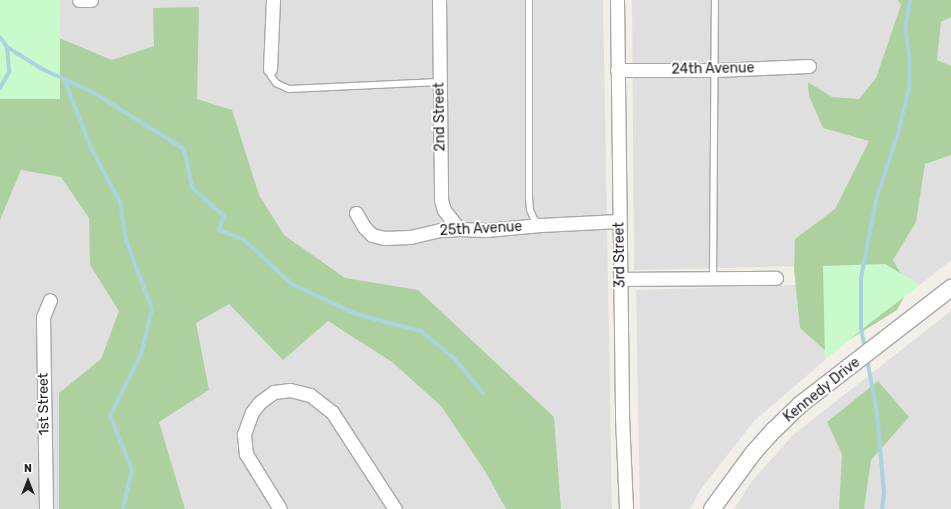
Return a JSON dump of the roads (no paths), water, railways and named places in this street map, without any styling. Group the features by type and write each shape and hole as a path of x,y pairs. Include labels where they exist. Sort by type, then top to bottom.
{"street":[{"path":"79,0 91,0"},
{"path":"270,69 273,0"},
{"name":"2nd Street","path":"440,0 439,82 441,200 444,210 459,229"},
{"name":"3rd Street","path":"617,0 622,417 626,509"},
{"name":"24th Avenue","path":"617,70 716,70 809,66"},
{"name":"25th Avenue","path":"356,213 364,227 376,237 410,237 440,230 486,230 541,225 619,221"},
{"path":"620,279 776,278"},
{"name":"Kennedy Drive","path":"712,509 754,452 801,404 951,288"},
{"name":"1st Street","path":"46,509 43,317 50,300"},
{"path":"280,509 246,454 244,434 252,412 266,396 281,391 295,391 310,394 322,402 332,412 395,509"}],"lane":[{"path":"529,0 529,198 530,210 534,219 541,225"},
{"path":"713,278 716,70 715,0"},
{"path":"270,69 271,76 276,83 289,89 439,82"}],"waterway":[{"path":"865,350 861,328 861,278 876,200 899,130 909,87 910,60 905,29 910,0"},
{"path":"0,37 7,47 9,72 0,88"},
{"path":"7,47 40,68 94,93 184,149 192,188 224,216 219,230 243,239 292,284 356,314 421,331 454,358 483,393"},
{"path":"65,81 91,148 120,202 126,240 152,309 141,354 110,416 132,469 123,509"},
{"path":"867,359 877,413 884,493 882,509"}]}
